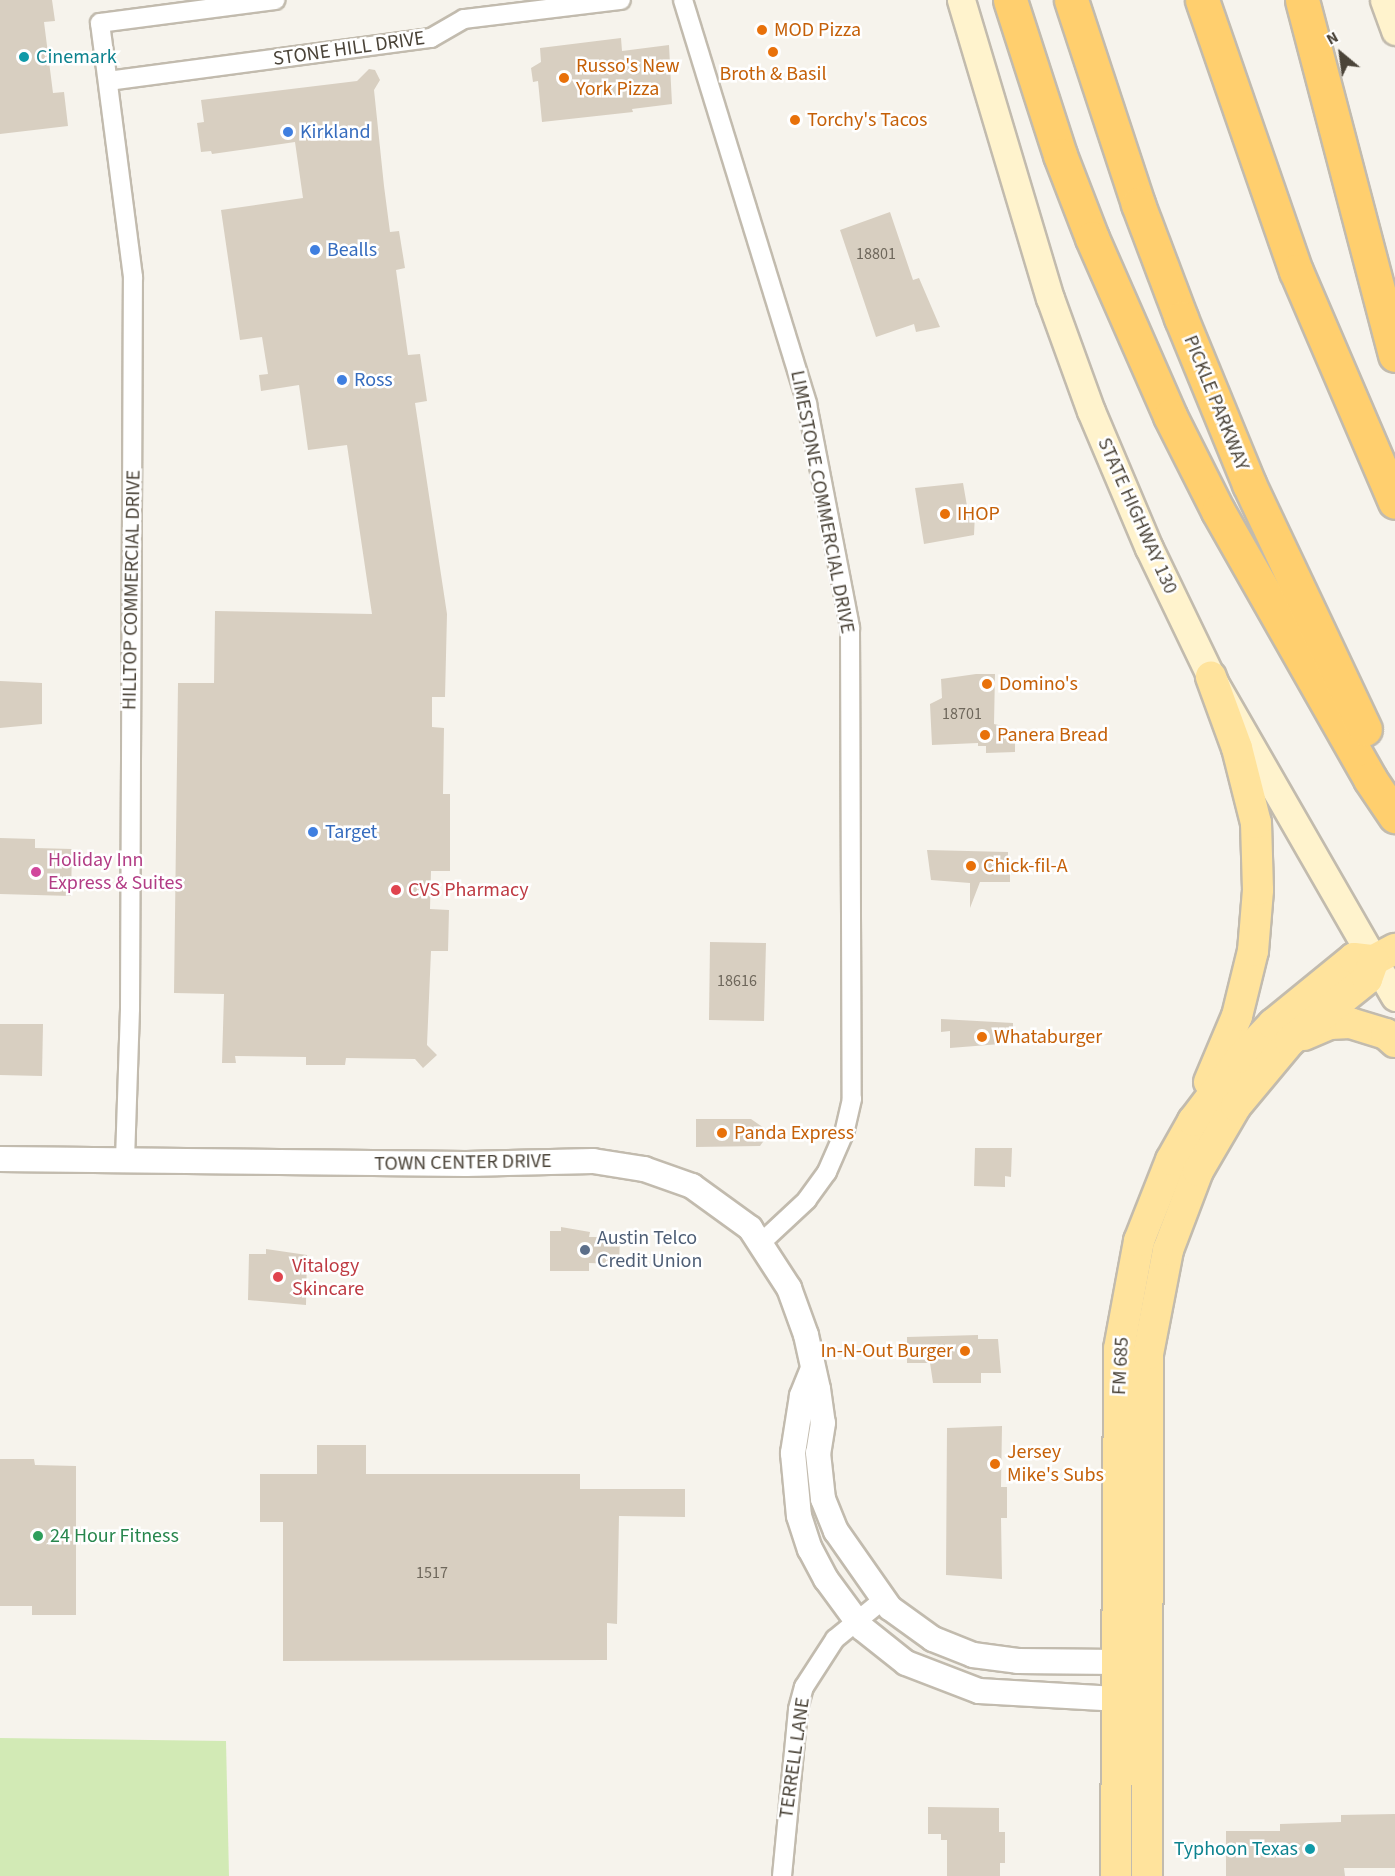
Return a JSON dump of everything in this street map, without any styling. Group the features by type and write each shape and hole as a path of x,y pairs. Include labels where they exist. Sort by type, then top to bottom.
{"highway":[{"path":"1010,0 1052,133 1092,238 1170,416 1235,542 1370,779 1395,816"},
{"name":"PICKLE PARKWAY","path":"1071,0 1138,204 1181,318 1300,597 1395,791"},
{"path":"1202,0 1296,271 1395,502"},
{"path":"1302,0 1395,355"}],"main road":[{"name":"STATE HIGHWAY 130","path":"961,0 1046,286 1084,390 1149,548 1211,677 1385,954 1395,997"},
{"path":"1384,0 1395,31"},
{"name":"FM 685","path":"1116,1876 1119,1349 1139,1241 1153,1202 1193,1121 1237,1016 1253,951 1258,890 1256,823 1237,748 1211,677"},
{"name":"FM 685","path":"1193,1121 1273,1024 1354,958 1385,954"},
{"name":"FM 685","path":"1147,1876 1148,1354 1156,1299 1168,1250 1198,1171 1236,1106 1290,1041 1367,979 1385,954"},
{"path":"1290,1041 1330,1024 1350,1023 1386,1034 1395,1042"}],"street":[{"name":"HILLTOP COMMERCIAL DRIVE","path":"125,1160 130,1009 133,277 100,23 275,0"},
{"name":"STONE HILL DRIVE","path":"108,81 431,38 464,19 621,0"},
{"name":"LIMESTONE COMMERCIAL DRIVE","path":"683,0 807,404 850,628 852,1099 844,1133 827,1172 807,1200 762,1242"},
{"name":"TOWN CENTER DRIVE","path":"0,1159 466,1164 592,1161 644,1169 692,1186 750,1228 762,1242 789,1288 806,1335 823,1423 818,1453 823,1499 836,1531 884,1599 933,1639 973,1655 1018,1661 1117,1662 1148,1678"},
{"name":"TOWN CENTER DRIVE","path":"812,1371 802,1396 793,1453 799,1516 810,1549 856,1622 906,1663 941,1680 979,1691 1023,1696 1116,1699"},
{"path":"793,1453 818,1453"},
{"name":"TERRELL LANE","path":"782,1876 801,1698 814,1669 835,1639 884,1599"},
{"path":"1018,1661 1023,1696"},
{"path":"1116,1699 1148,1678"}],"green space":[{"path":"0,1738 226,1741 229,1876 0,1876"}],"building":[{"name":"Cinemark","path":"0,0 52,0 55,21 44,22 53,93 64,92 68,126 0,134"},
{"path":"621,38 622,51 669,45 672,104 632,109 633,112 542,122 538,81 533,82 531,68 541,62 540,48"},
{"path":"369,69 375,70 380,80 374,90 390,232 399,231 405,268 396,270 408,355 420,354 427,401 415,403 447,614 445,697 432,697 432,727 444,728 443,794 450,794 450,871 431,871 430,909 449,910 448,951 431,951 427,1045 437,1055 423,1068 415,1059 346,1058 345,1065 306,1065 306,1057 235,1056 236,1063 222,1063 224,994 174,993 178,683 214,683 215,611 372,614 347,445 308,450 299,385 261,391 259,375 268,374 262,337 240,340 221,210 303,198 295,142 212,154 211,151 201,152 197,123 204,122 201,100 357,81"},
{"path":"890,212 913,280 919,278 940,327 916,332 914,324 876,337 840,230"},
{"name":"IHOP","path":"963,483 967,506 971,514 975,513 974,535 924,544 915,488"},
{"path":"995,674 994,724 1003,726 1004,739 1015,738 1015,752 986,753 986,746 978,746 978,743 932,745 930,704 942,698 941,679"},
{"path":"0,681 42,683 42,724 0,728"},
{"name":"Holiday Inn Express & Suites","path":"0,838 35,839 35,848 72,849 71,896 0,894"},
{"name":"Chick-fil-A","path":"927,850 1008,852 1008,861 1015,861 1015,873 1010,873 1010,882 980,882 970,908 970,883 931,880"},
{"path":"710,942 766,943 764,1021 709,1020"},
{"name":"Whataburger","path":"941,1019 1013,1023 1013,1043 950,1048 950,1031 941,1032"},
{"path":"0,1024 43,1024 42,1076 0,1075"},
{"name":"Panda Express","path":"696,1119 751,1119 770,1132 760,1146 696,1147"},
{"path":"975,1148 1012,1148 1011,1177 1005,1176 1005,1187 974,1186"},
{"name":"Austin Telco Credit Union","path":"561,1227 590,1232 589,1237 620,1237 619,1264 589,1263 589,1271 550,1271 550,1231 561,1231"},
{"name":"Vitalogy Skincare","path":"266,1249 307,1255 306,1305 248,1300 249,1254 266,1254"},
{"name":"In-N-Out Burger","path":"978,1335 978,1339 998,1339 1001,1373 981,1373 981,1383 933,1383 930,1363 907,1363 907,1337"},
{"path":"1002,1426 1001,1487 1007,1487 1007,1518 1001,1518 1002,1579 946,1575 947,1428"},
{"path":"317,1445 366,1445 366,1474 580,1474 580,1489 685,1489 685,1517 619,1516 617,1624 607,1623 607,1660 283,1661 283,1522 260,1522 260,1474 317,1474"},
{"name":"24 Hour Fitness","path":"0,1459 34,1459 35,1465 76,1466 76,1615 32,1615 32,1606 0,1606"},
{"path":"928,1807 999,1808 999,1832 1005,1832 1005,1863 1000,1863 1000,1876 947,1876 947,1840 941,1840 941,1834 928,1834"},
{"name":"Typhoon Texas","path":"1395,1814 1395,1868 1344,1868 1345,1876 1226,1876 1226,1831 1280,1831 1280,1824 1341,1822 1341,1815"}],"place":[{"name":"MOD Pizza","path":"762,30"},
{"name":"Broth & Basil","path":"773,52"},
{"name":"Cinemark","path":"24,57"},
{"name":"Russo's New York Pizza","path":"564,78"},
{"name":"Torchy's Tacos","path":"795,120"},
{"name":"Kirkland","path":"288,132"},
{"name":"Bealls","path":"315,250"},
{"name":"Ross","path":"342,380"},
{"name":"IHOP","path":"945,514"},
{"name":"Domino's","path":"987,684"},
{"name":"Panera Bread","path":"985,735"},
{"name":"Target","path":"313,832"},
{"name":"Chick-fil-A","path":"971,866"},
{"name":"Holiday Inn Express & Suites","path":"36,872"},
{"name":"CVS Pharmacy","path":"396,890"},
{"name":"Whataburger","path":"982,1037"},
{"name":"Panda Express","path":"722,1133"},
{"name":"Austin Telco Credit Union","path":"585,1250"},
{"name":"Vitalogy Skincare","path":"278,1277"},
{"name":"In-N-Out Burger","path":"965,1351"},
{"name":"Jersey Mike's Subs","path":"995,1464"},
{"name":"24 Hour Fitness","path":"38,1536"},
{"name":"Typhoon Texas","path":"1310,1849"}]}
